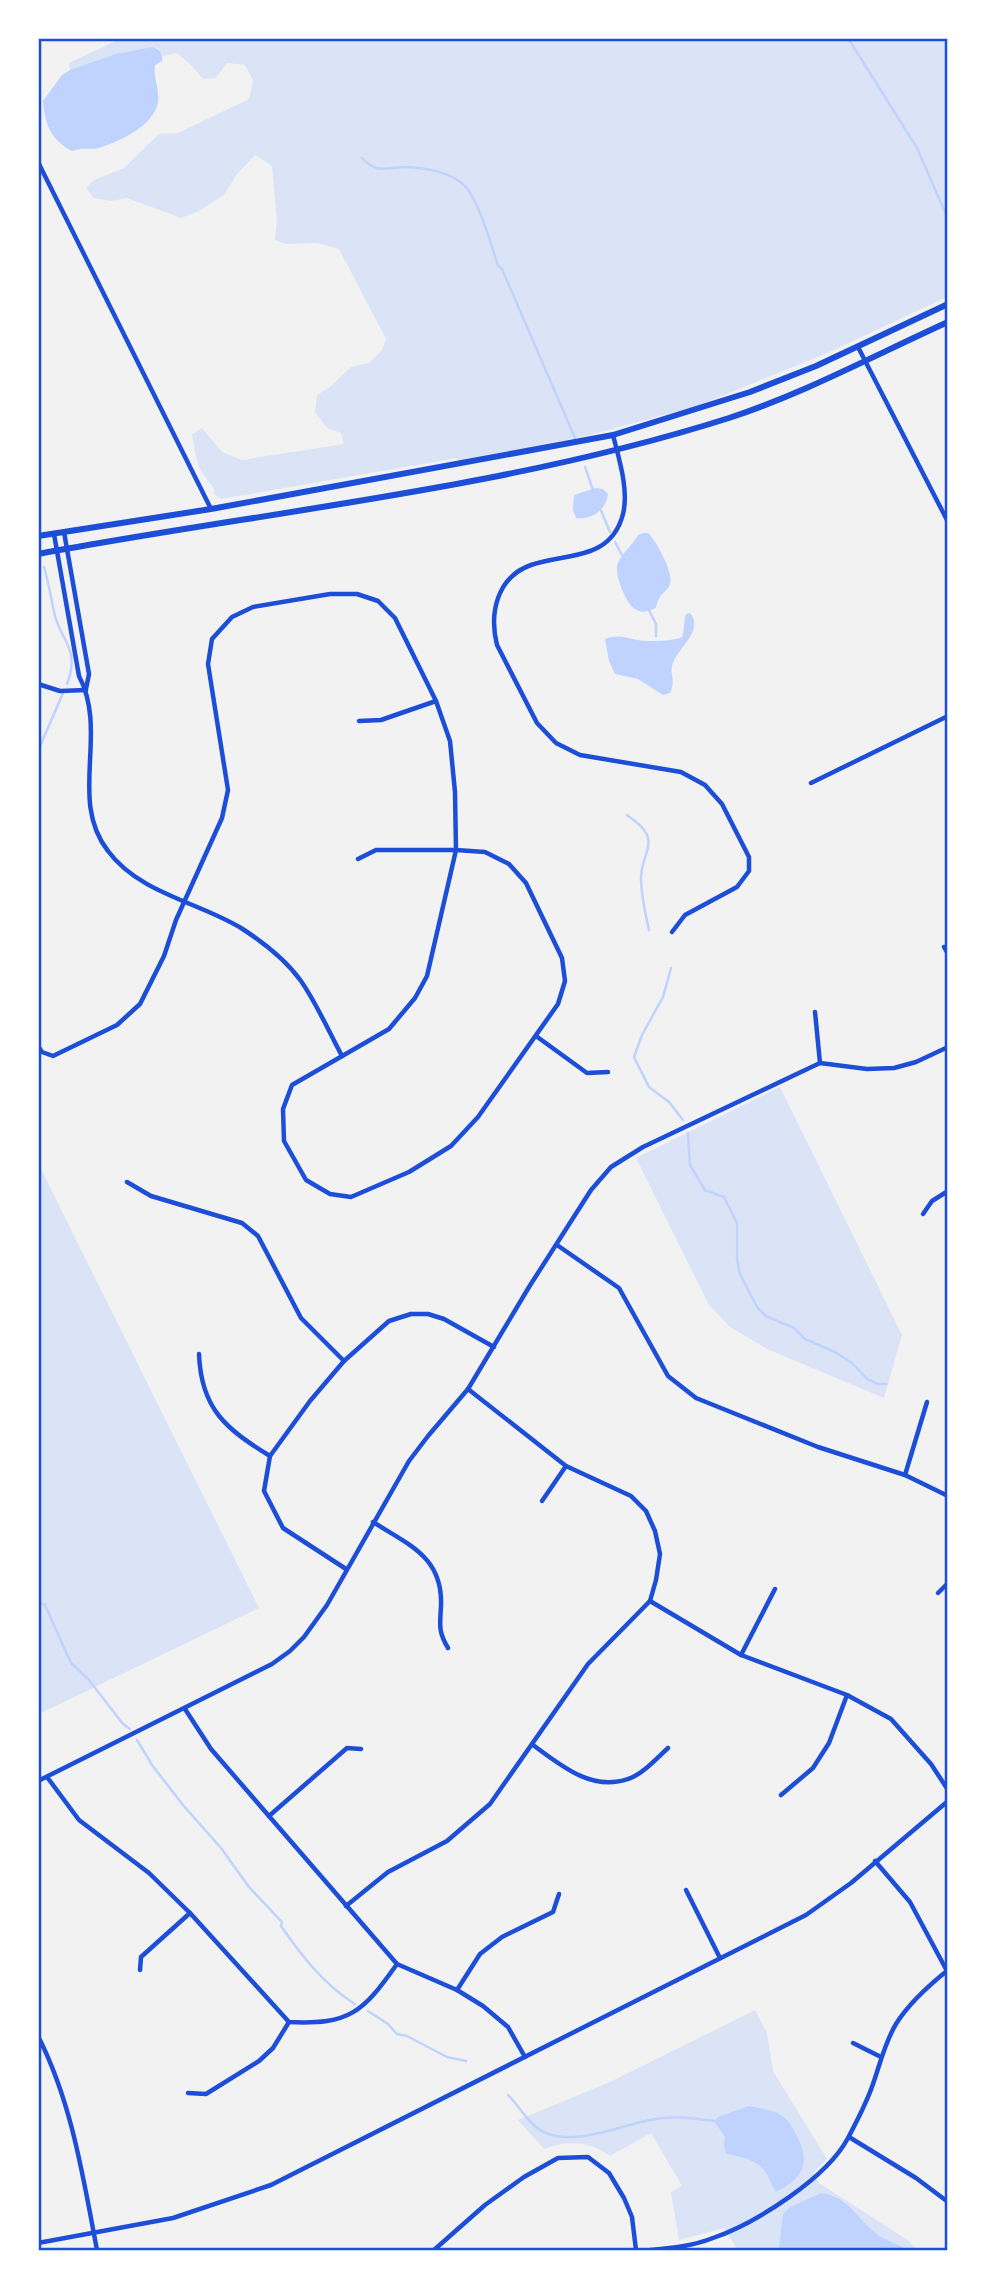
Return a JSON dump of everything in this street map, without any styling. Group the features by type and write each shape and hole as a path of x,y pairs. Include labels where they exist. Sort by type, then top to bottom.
{"main road":[{"path":"38,536 211,509 613,435 750,392 858,347 947,303"},
{"path":"38,554 580,460 731,417 802,391 947,322"}],"street":[{"path":"38,162 211,509"},
{"path":"858,347 947,522"},
{"path":"613,435 625,496 623,516 617,529 604,544 589,552 534,564 517,573 498,595 493,609 494,631 497,645 537,723 556,744 580,755 681,772 705,785 722,804 749,857 750,871 737,887 685,915 673,932"},
{"path":"64,532 89,674 86,690 92,734 89,805 101,841 116,861 135,878 240,928 273,950 301,981 342,1056"},
{"path":"54,534 79,676 86,690"},
{"path":"38,1046 41,1052 53,1056 117,1025 141,1004 164,956 176,920 222,818 228,790 208,664 212,639 232,617 253,607 330,594 357,594 378,601 395,618 436,701 450,741 455,792 456,850 427,976 415,998 389,1029 292,1086 283,1109 284,1141 306,1181 330,1194 351,1197 409,1172 451,1146 478,1118 558,1004 565,981 562,958 526,883 509,864 485,852 456,850 376,850 358,859"},
{"path":"38,684 60,691 86,690"},
{"path":"359,721 381,720 436,701"},
{"path":"811,783 947,716"},
{"path":"944,947 947,954"},
{"path":"815,1012 820,1063"},
{"path":"536,1036 587,1073 608,1072"},
{"path":"38,1781 272,1664 304,1637 327,1605 418,1449 468,1389 501,1331 592,1190 620,1160 712,1113 820,1063 867,1069 894,1068 916,1062 947,1047"},
{"path":"127,1182 151,1196 242,1223 258,1236 301,1318 344,1361"},
{"path":"923,1214 932,1201 947,1191"},
{"path":"557,1245 619,1288 668,1376 696,1398 818,1447 905,1475 947,1496"},
{"path":"346,1569 283,1528 264,1491 270,1456 310,1401 344,1361 389,1321 411,1314 428,1314 444,1319 494,1347"},
{"path":"199,1354 200,1380 217,1415 239,1437 270,1456"},
{"path":"346,1906 388,1872 447,1841 490,1804 589,1664 650,1601 656,1580 660,1554 655,1531 646,1511 631,1496 566,1466 468,1389"},
{"path":"905,1475 927,1402"},
{"path":"542,1501 566,1466"},
{"path":"373,1522 422,1553 436,1572 441,1597 440,1632 448,1648"},
{"path":"938,1593 947,1583"},
{"path":"741,1654 775,1590"},
{"path":"650,1601 741,1654 847,1695 891,1719 931,1764 947,1790"},
{"path":"781,1795 813,1768 828,1743 847,1695"},
{"path":"186,1709 211,1749 397,1964 457,1990 483,2006 508,2027 525,2057"},
{"path":"533,1745 568,1771 602,1783 630,1779 668,1748"},
{"path":"269,1816 347,1748 361,1748"},
{"path":"47,1777 79,1820 149,1873 190,1913 289,2022 316,2023 336,2020 356,2012 376,1994 397,1964"},
{"path":"38,2243 173,2218 271,2185 806,1915 850,1883 947,1801"},
{"path":"650,2250 684,2248 721,2235 807,2185 832,2162 849,2137 896,2024 920,1994 947,1971 910,1902 875,1861"},
{"path":"686,1890 720,1959"},
{"path":"457,1990 480,1954 502,1937 553,1912 559,1894"},
{"path":"140,1970 141,1957 190,1913"},
{"path":"188,2093 206,2094 259,2061 273,2048 289,2022"},
{"path":"38,2036 56,2071 71,2119 97,2250"},
{"path":"853,2043 881,2057"},
{"path":"849,2137 916,2178 947,2201"},
{"path":"434,2250 485,2205 524,2177 558,2158 588,2157 610,2173 624,2198 632,2217 636,2250"}],"shaded area":[{"path":"122,38 947,39 947,297 825,354 697,406 586,436 459,461 457,458 221,499 214,494 214,489 199,468 192,434 202,428 222,452 242,460 344,444 341,433 327,428 315,412 317,395 351,367 369,363 382,350 386,339 339,249 317,243 286,244 275,240 277,220 272,166 255,155 237,174 224,195 197,212 181,218 127,198 111,201 94,198 86,188 94,180 124,168 159,134 178,133 249,99 253,80 245,65 227,63 216,78 203,79 177,53 163,56 159,49 152,47 70,70 69,63"},
{"path":"780,1087 902,1335 884,1398 767,1349 730,1327 709,1305 636,1158"},
{"path":"39,1165 259,1608 38,1714"},
{"path":"755,2010 767,2033 773,2071 827,2159 813,2173 819,2183 906,2239 918,2250 738,2250 724,2228 679,2240 671,2192 682,2186 651,2133 610,2156 594,2147 578,2143 544,2149 518,2120 612,2081"}],"water":[{"path":"152,47 160,52 162,58 162,61 155,65 158,103 155,112 142,126 99,148 72,151 54,137 45,117 43,101 62,75 116,54"},
{"path":"596,488 603,489 608,494 604,505 593,516 576,518 573,510 574,495"},
{"path":"648,533 664,557 671,579 656,608 643,612 635,609 628,601 621,588 617,567 638,535"},
{"path":"690,613 694,626 672,666 673,685 670,693 663,695 638,679 615,674 609,661 605,639 618,637 654,641 682,637 686,614"},
{"path":"749,2106 784,2117 802,2148 804,2156 801,2171 792,2182 776,2192 764,2170 755,2162 726,2154 725,2137 714,2121 718,2117"},
{"path":"821,2193 840,2199 875,2232 908,2250 779,2250 783,2214 790,2207"}],"waterway":[{"path":"848,38 917,148 948,219"},
{"path":"362,158 378,168 422,168 437,172 452,177 469,191 484,223 498,266 502,269 575,438"},
{"path":"585,467 593,490"},
{"path":"599,506 610,532"},
{"path":"615,542 623,557"},
{"path":"44,567 58,626 71,654 71,672 67,684"},
{"path":"649,610 656,624 656,636"},
{"path":"38,751 63,693"},
{"path":"627,815 639,824 648,839 641,881 649,930"},
{"path":"671,968 663,997 642,1035 634,1057 649,1087 669,1102 683,1120"},
{"path":"688,1133 690,1165 705,1190 724,1197 737,1223 737,1259 740,1274 757,1307 766,1316 794,1328 805,1339 852,1363 867,1379 886,1384"},
{"path":"38,1601 45,1605 71,1663 130,1729"},
{"path":"137,1740 152,1765 183,1805 221,1848 249,1887 282,1922 281,1926 305,1958 323,1979 355,2004"},
{"path":"368,2011 388,2024 397,2034 407,2036 447,2057 466,2061"},
{"path":"508,2095 536,2127 548,2134 562,2137 592,2135 667,2118 714,2121"}]}
